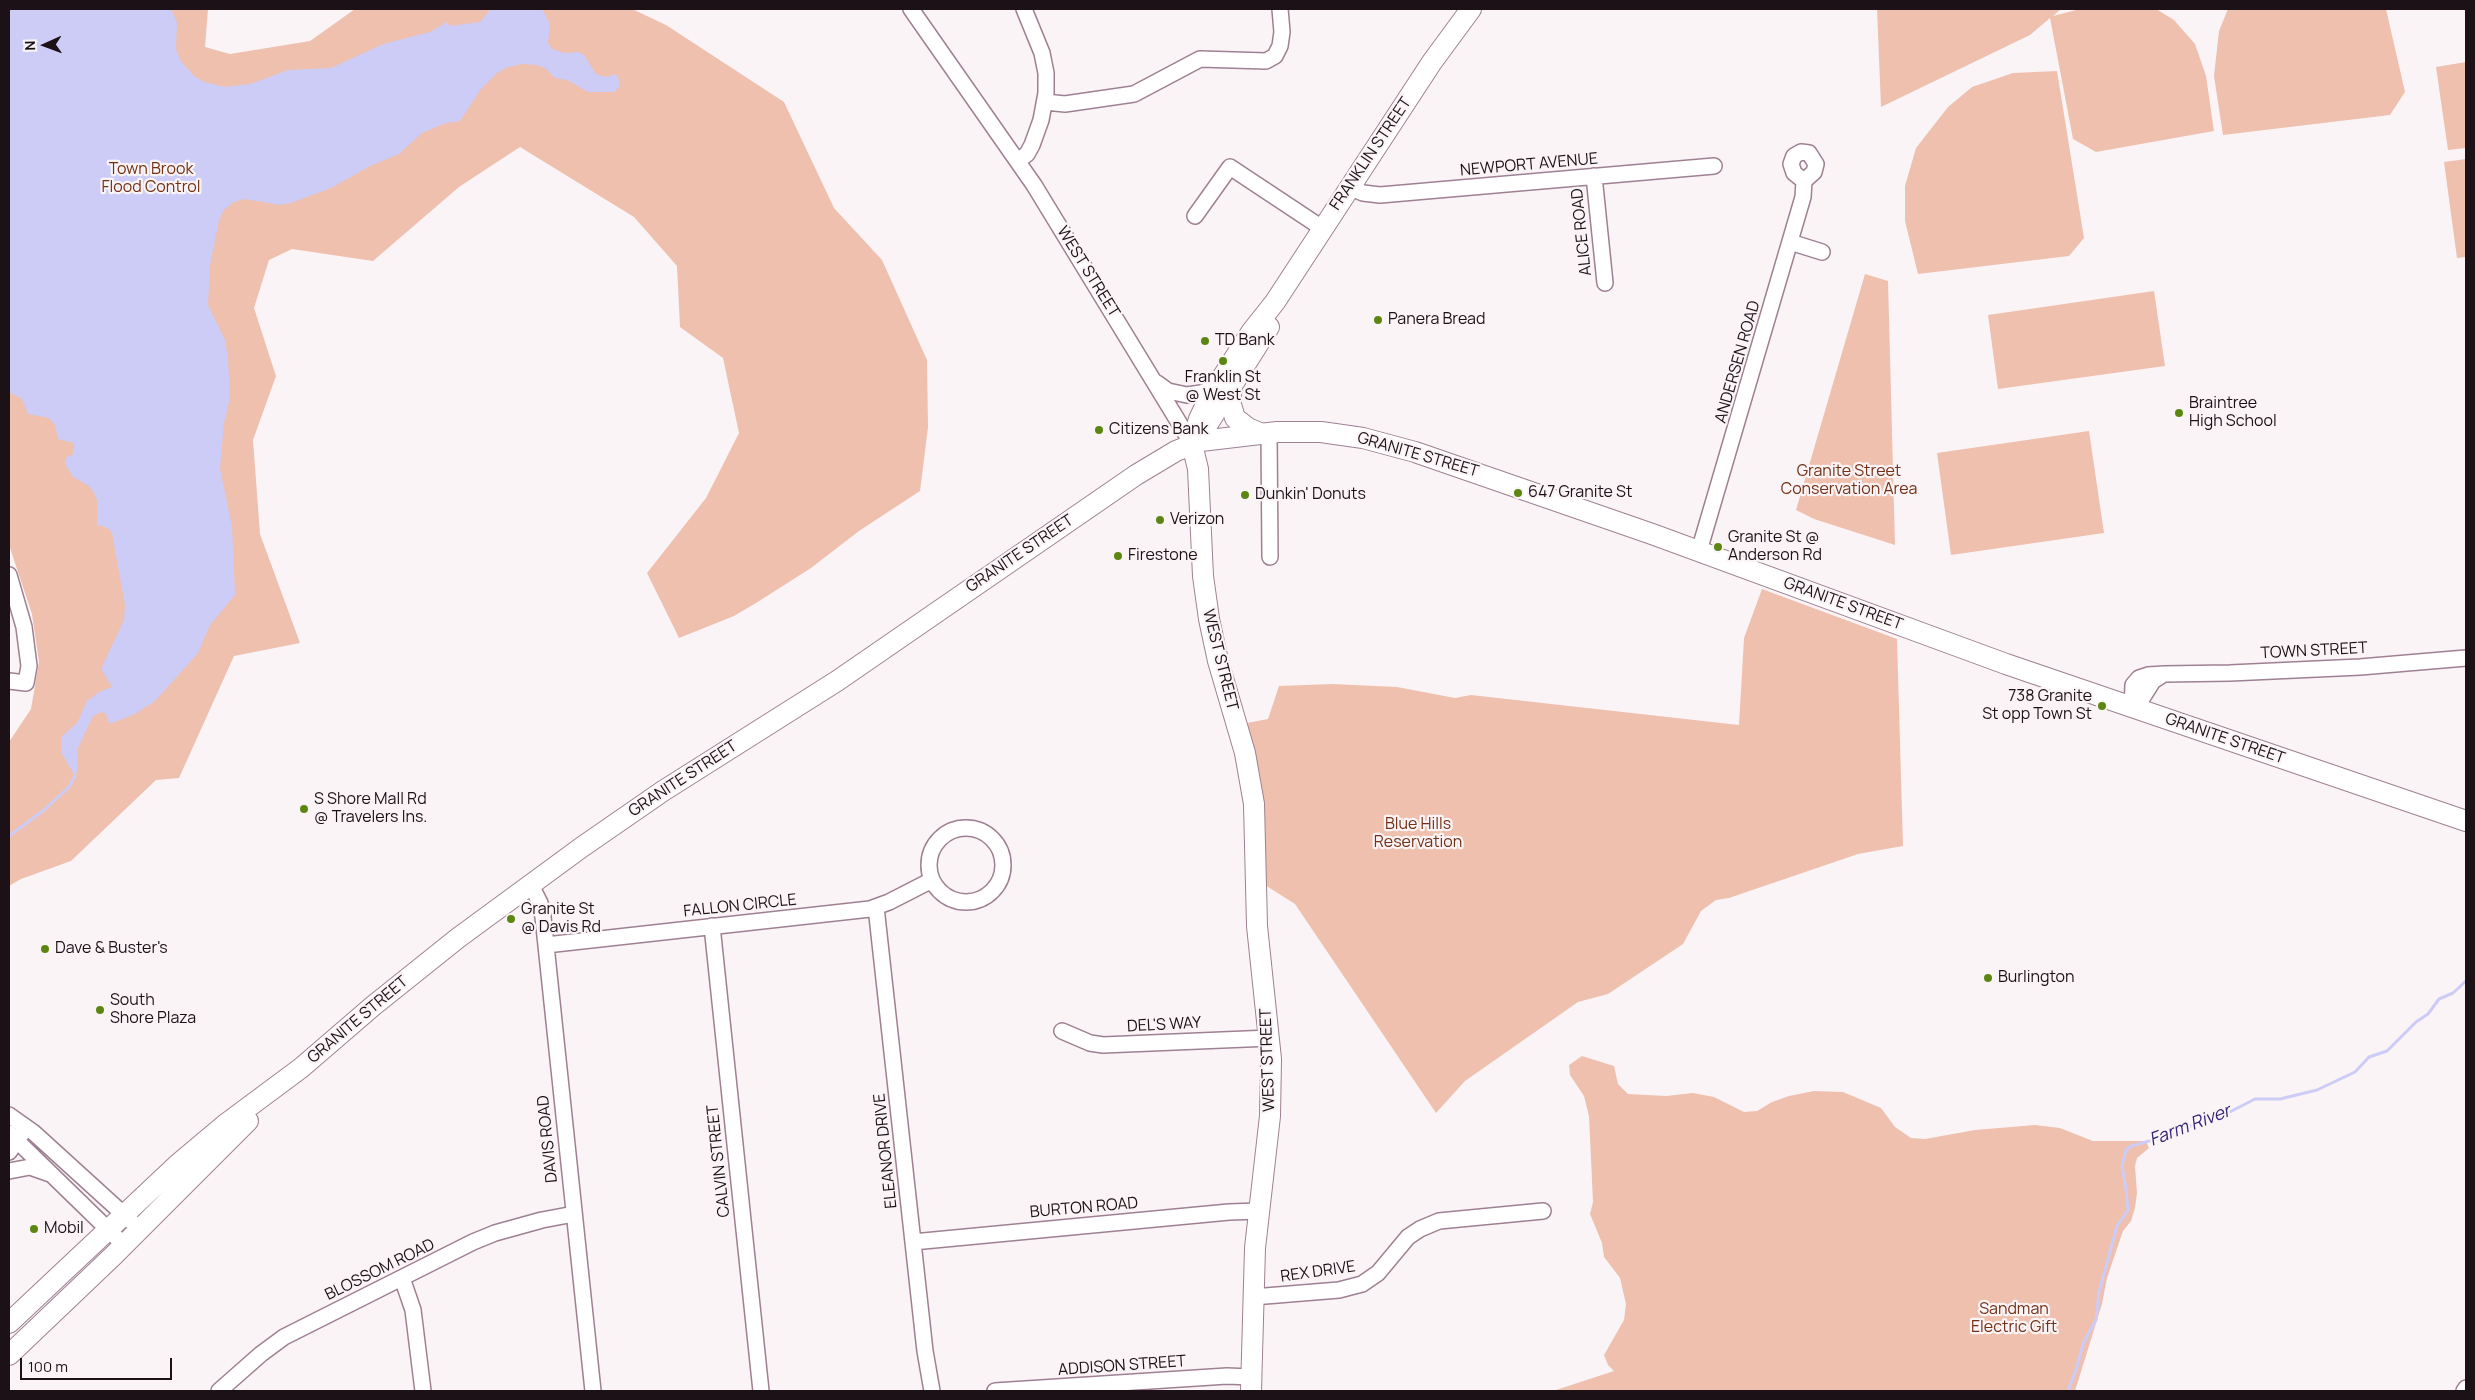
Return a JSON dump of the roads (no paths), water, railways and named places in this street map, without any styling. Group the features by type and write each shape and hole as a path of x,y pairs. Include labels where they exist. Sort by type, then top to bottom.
{"main road":[{"name":"FRANKLIN STREET","path":"1192,444 1212,419 1224,387 1267,331 1275,302 1322,228 1432,62 1471,9"},
{"path":"1224,387 1235,418 1248,428 1265,433"},
{"name":"GRANITE STREET","path":"9,1323 123,1214 227,1123 300,1068 405,980 531,885 664,791 838,681 1136,474 1192,444 1265,433 1330,433 1390,444 1475,471 1699,551 1986,657 2466,821"},
{"name":"WEST STREET","path":"1192,444 1198,469 1203,576 1209,619 1220,667 1242,743 1254,804 1256,926 1270,1038 1271,1110 1259,1211 1253,1297 1251,1384"},
{"name":"GRANITE STREET","path":"9,1355 124,1245 300,1068"}],"street":[{"name":"WEST STREET","path":"911,9 1018,161 1156,382 1192,444"},
{"path":"1018,161 1026,155 1032,145 1045,102 1046,73 1042,53 1024,9"},
{"path":"1045,102 1065,104 1134,94 1189,63 1200,59 1261,62 1271,59 1278,51 1282,40 1280,9"},
{"name":"NEWPORT AVENUE","path":"1349,187 1363,193 1380,195 1714,166"},
{"path":"1195,216 1230,168 1322,228"},
{"name":"ALICE ROAD","path":"1594,176 1605,283"},
{"name":"ANDERSEN ROAD","path":"1699,551 1803,197 1804,181"},
{"path":"1790,242 1822,252"},
{"path":"1156,382 1168,391 1186,395 1224,387"},
{"path":"1265,433 1270,557"},
{"path":"9,575 27,643 29,666 26,683 9,681"},
{"name":"TOWN STREET","path":"2132,707 2131,696 2136,681 2143,676 2360,667 2466,658"},
{"path":"970,828 980,830 993,839 1001,852 1004,867 1000,882 993,891 980,900 970,902 955,900 941,893 932,880 929,865 932,850 941,837 955,829 970,828"},
{"name":"FALLON CIRCLE","path":"546,945 876,907 932,880"},
{"name":"DAVIS ROAD","path":"531,885 542,910 593,1391"},
{"name":"ELEANOR DRIVE","path":"876,907 927,1364 932,1391"},
{"name":"CALVIN STREET","path":"712,926 761,1391"},
{"name":"DEL'S WAY","path":"1062,1031 1090,1043 1109,1045 1270,1038"},
{"path":"9,1116 26,1126 139,1229"},
{"path":"26,1126 11,1142 56,1177 124,1245"},
{"path":"9,1171 30,1167 56,1177"},
{"name":"BURTON ROAD","path":"913,1242 1229,1212 1259,1211"},
{"name":"REX DRIVE","path":"1253,1297 1339,1290 1362,1284 1378,1273 1408,1237 1420,1229 1439,1221 1543,1211"},
{"name":"BLOSSOM ROAD","path":"219,1391 256,1358 284,1337 402,1278 488,1236 542,1220 574,1214"},
{"path":"402,1278 414,1310 422,1391"},
{"name":"ADDISON STREET","path":"995,1391 1227,1376 1251,1384"}],"water":[{"path":"9,9 171,9 177,22 176,49 180,60 194,76 204,82 225,87 250,84 288,70 331,68 383,44 430,32 447,22 450,26 480,22 490,10 542,9 550,24 548,43 552,49 564,53 579,52 584,55 596,74 606,77 616,74 620,82 619,87 614,92 588,92 567,80 555,78 545,68 536,65 523,64 508,67 497,73 481,89 460,121 446,123 422,133 399,154 370,166 331,188 291,203 280,205 245,199 234,202 224,210 219,220 210,265 208,305 225,340 228,358 230,398 224,423 220,469 232,526 235,595 210,625 198,653 155,701 135,714 112,723 109,723 106,714 101,712 93,716 77,750 77,772 75,776 62,754 61,737 77,723 87,701 99,692 112,687 101,669 124,620 125,605 112,533 108,528 97,525 97,500 94,493 89,486 73,477 65,464 66,458 73,454 74,443 58,439 55,425 49,418 28,414 22,399 9,392"}],"waterway":[{"path":"9,836 44,810 69,787 75,776"},
{"name":"Farm River","path":"2068,1391 2083,1344 2096,1320 2099,1292 2117,1226 2128,1210 2122,1166 2126,1150 2131,1146 2175,1134 2204,1119 2220,1117 2255,1099 2280,1099 2317,1090 2355,1072 2369,1057 2387,1051 2416,1022 2428,1014 2439,999 2453,993 2466,981"}],"place":[{"name":"Panera Bread","path":"1378,320"},
{"name":"TD Bank","path":"1205,341"},
{"name":"Franklin St @ West St","path":"1223,361"},
{"name":"Braintree High School","path":"2179,413"},
{"name":"Citizens Bank","path":"1099,430"},
{"name":"647 Granite St","path":"1518,493"},
{"name":"Dunkin' Donuts","path":"1245,495"},
{"name":"Verizon","path":"1160,520"},
{"name":"Granite St @ Anderson Rd","path":"1718,547"},
{"name":"Firestone","path":"1118,556"},
{"name":"738 Granite St opp Town St","path":"2102,706"},
{"name":"S Shore Mall Rd @ Travelers Ins.","path":"304,809"},
{"name":"Granite St @ Davis Rd","path":"511,919"},
{"name":"Dave & Buster's","path":"45,949"},
{"name":"Burlington","path":"1988,978"},
{"name":"South Shore Plaza","path":"100,1010"},
{"name":"Mobil","path":"34,1229"}],"park label":[{"name":"Town Brook Flood Control","path":"151,179"},
{"name":"Granite Street Conservation Area","path":"1849,481"},
{"name":"Blue Hills Reservation","path":"1418,834"},
{"name":"Sandman Electric Gift","path":"2014,1319"}]}
